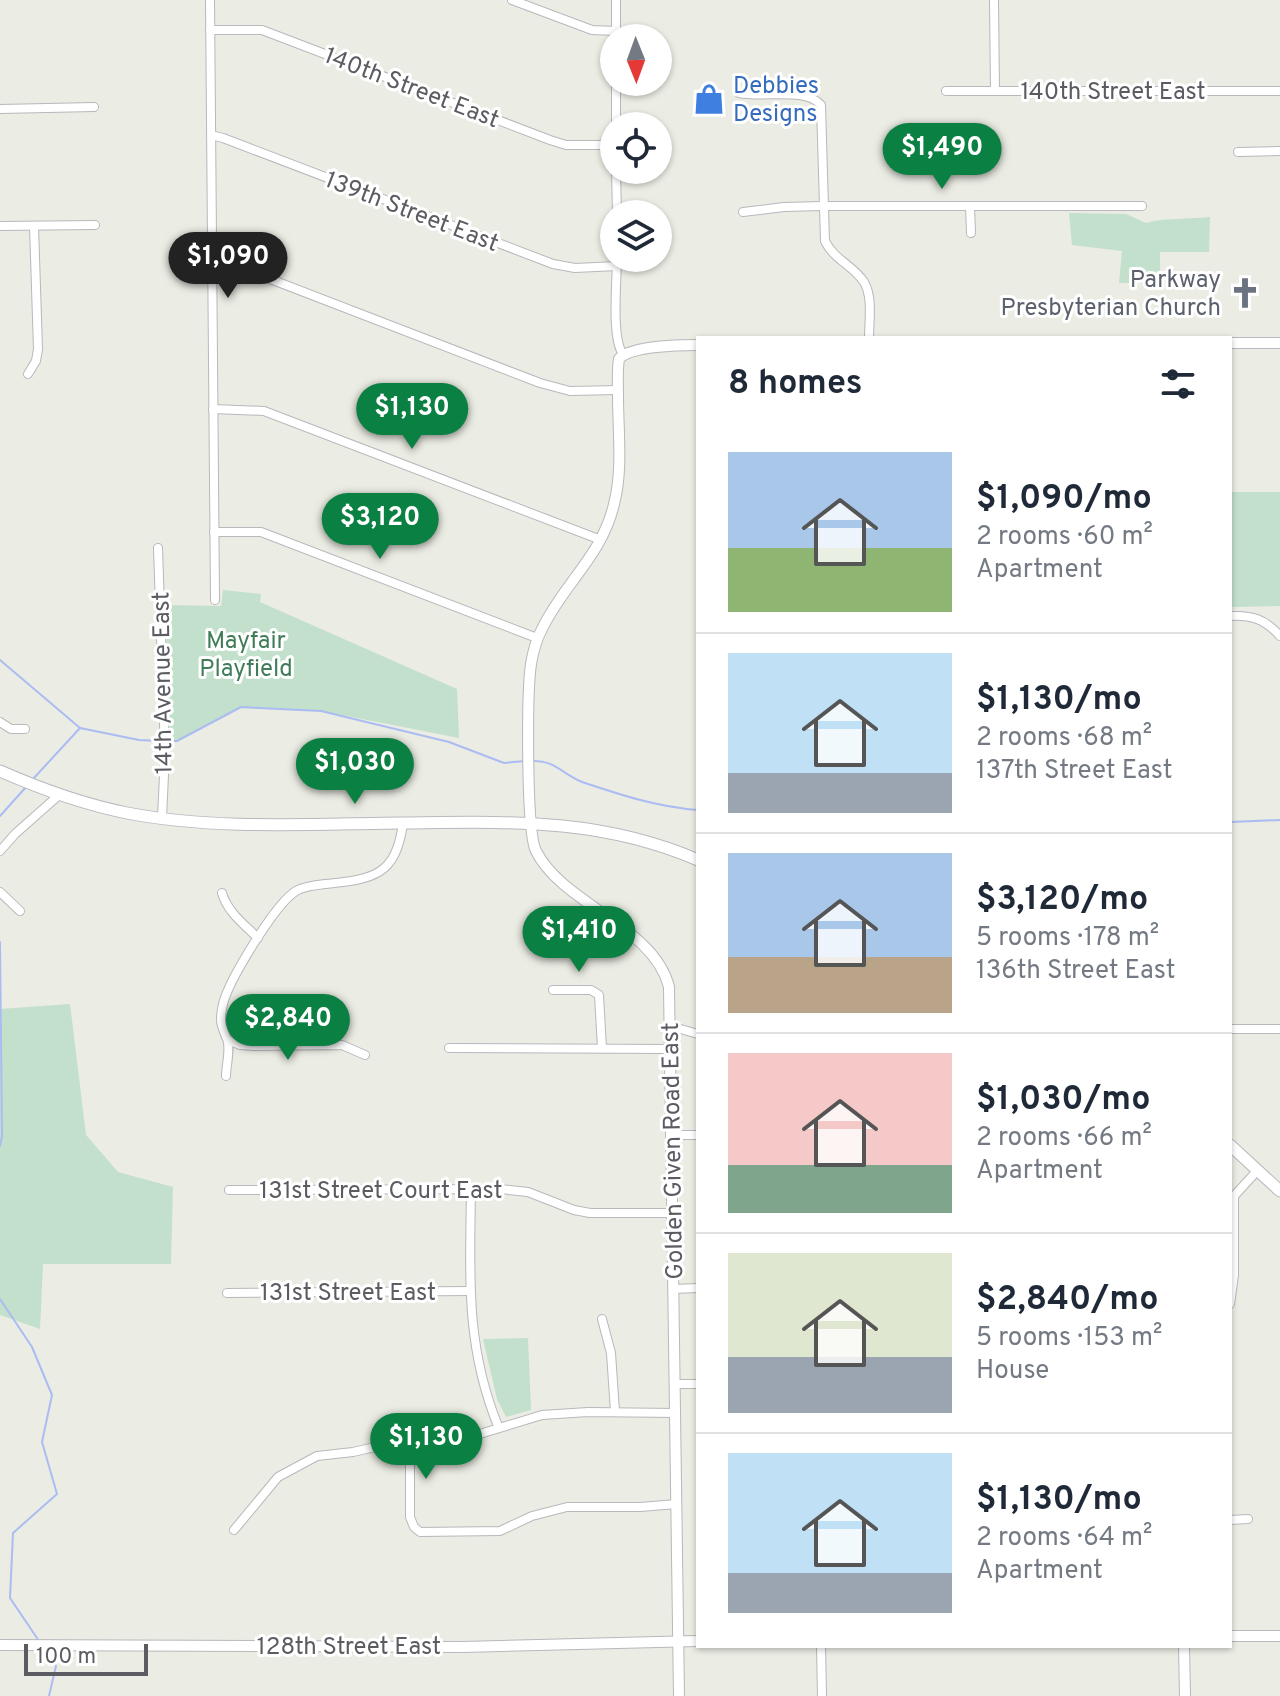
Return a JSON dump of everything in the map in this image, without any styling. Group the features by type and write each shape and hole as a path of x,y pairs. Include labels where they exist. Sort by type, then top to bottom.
{"main road":[{"path":"0,771 59,795 123,812 162,818 244,824 530,822 592,828 696,859"},
{"path":"1232,1147 1280,1191"}],"street":[{"path":"210,0 215,600"},
{"path":"512,0 600,31"},
{"path":"616,0 616,24"},
{"path":"994,0 995,91"},
{"name":"140th Street East","path":"210,30 262,30 550,140 566,145 600,145"},
{"name":"140th Street East","path":"946,91 1280,91"},
{"path":"739,93 808,96 823,111 823,230 829,249 861,278 867,290 869,336"},
{"path":"0,109 94,107"},
{"name":"139th Street East","path":"211,135 553,264 575,268 600,264"},
{"path":"1238,152 1280,151"},
{"path":"743,212 822,206 1142,206"},
{"path":"970,207 971,233"},
{"path":"0,226 95,225"},
{"path":"28,374 36,361 38,349 34,226"},
{"path":"212,260 226,262 540,383 570,391 618,390"},
{"name":"Golden Given Road East","path":"617,272 618,339 623,354 618,366 618,485 614,507 601,540 556,604 537,638 530,672 530,822 534,848 548,868 656,958 669,987 679,1696"},
{"path":"1232,343 1280,343"},
{"path":"623,354 671,345 696,345"},
{"path":"213,409 264,411 601,540"},
{"path":"214,532 261,532 537,638"},
{"name":"14th Avenue East","path":"158,548 165,753 162,818"},
{"path":"1232,616 1246,615 1265,621 1280,636"},
{"path":"0,722 11,729 25,729"},
{"path":"0,851 59,795"},
{"path":"226,1076 228,1040 221,1028 228,989 234,973 258,938 295,891 360,879 382,870 398,852 403,823"},
{"path":"0,892 20,911"},
{"path":"222,893 225,905 258,938"},
{"path":"553,990 591,990 599,995 602,1048"},
{"path":"670,1026 696,1033"},
{"path":"1232,1029 1280,1029"},
{"path":"228,1040 254,1046 342,1045 365,1055"},
{"path":"449,1048 671,1049"},
{"path":"672,1135 696,1135"},
{"path":"1232,1290 1234,1196 1257,1171"},
{"path":"471,1189 470,1291 475,1348 484,1388 498,1426"},
{"name":"131st Street Court East","path":"229,1190 523,1191 590,1213 673,1213"},
{"path":"674,1289 696,1288"},
{"name":"131st Street East","path":"227,1293 470,1291"},
{"path":"602,1319 611,1353 615,1412"},
{"path":"676,1384 696,1384"},
{"path":"234,1530 269,1487 289,1469 317,1456 353,1452 410,1439 470,1437 542,1415 676,1413"},
{"path":"410,1439 410,1517 417,1532 500,1531 558,1508 677,1504"},
{"path":"1232,1520 1248,1519"},
{"path":"1232,1636 1280,1636"},
{"name":"128th Street East","path":"0,1645 462,1647 696,1641"},
{"path":"821,1648 822,1696"},
{"path":"1184,1648 1185,1696"}],"green space":[{"path":"1069,213 1126,214 1146,223 1210,217 1209,252 1160,252 1160,283 1119,283 1122,251 1072,245"},
{"path":"1232,492 1280,492 1280,606 1232,607"},
{"name":"Mayfair Playfield","path":"223,590 261,594 260,602 457,689 459,738 321,711 241,708 177,741 168,741 166,605 221,606"},
{"path":"70,1004 86,1135 118,1172 173,1187 171,1264 43,1264 40,1329 0,1315 0,1009"},
{"path":"528,1338 531,1410 506,1417 497,1399 483,1339"}],"waterway":[{"path":"0,660 80,728 139,740 161,741"},
{"path":"167,741 177,741 241,707 321,711 449,742 504,763 525,761"},
{"path":"33,779 80,728"},
{"path":"532,761 553,765 575,779 625,796 696,810"},
{"path":"0,816 26,787"},
{"path":"1232,822 1280,820"},
{"path":"0,942 0,1146"},
{"path":"0,1299 32,1347 52,1395 42,1442 57,1494 13,1533 10,1598 39,1641"},
{"path":"45,1650 56,1666 49,1696"}],"place":[{"name":"Debbies Designs","path":"709,99"},
{"name":"Parkway Presbyterian Church","path":"1245,293"}]}
